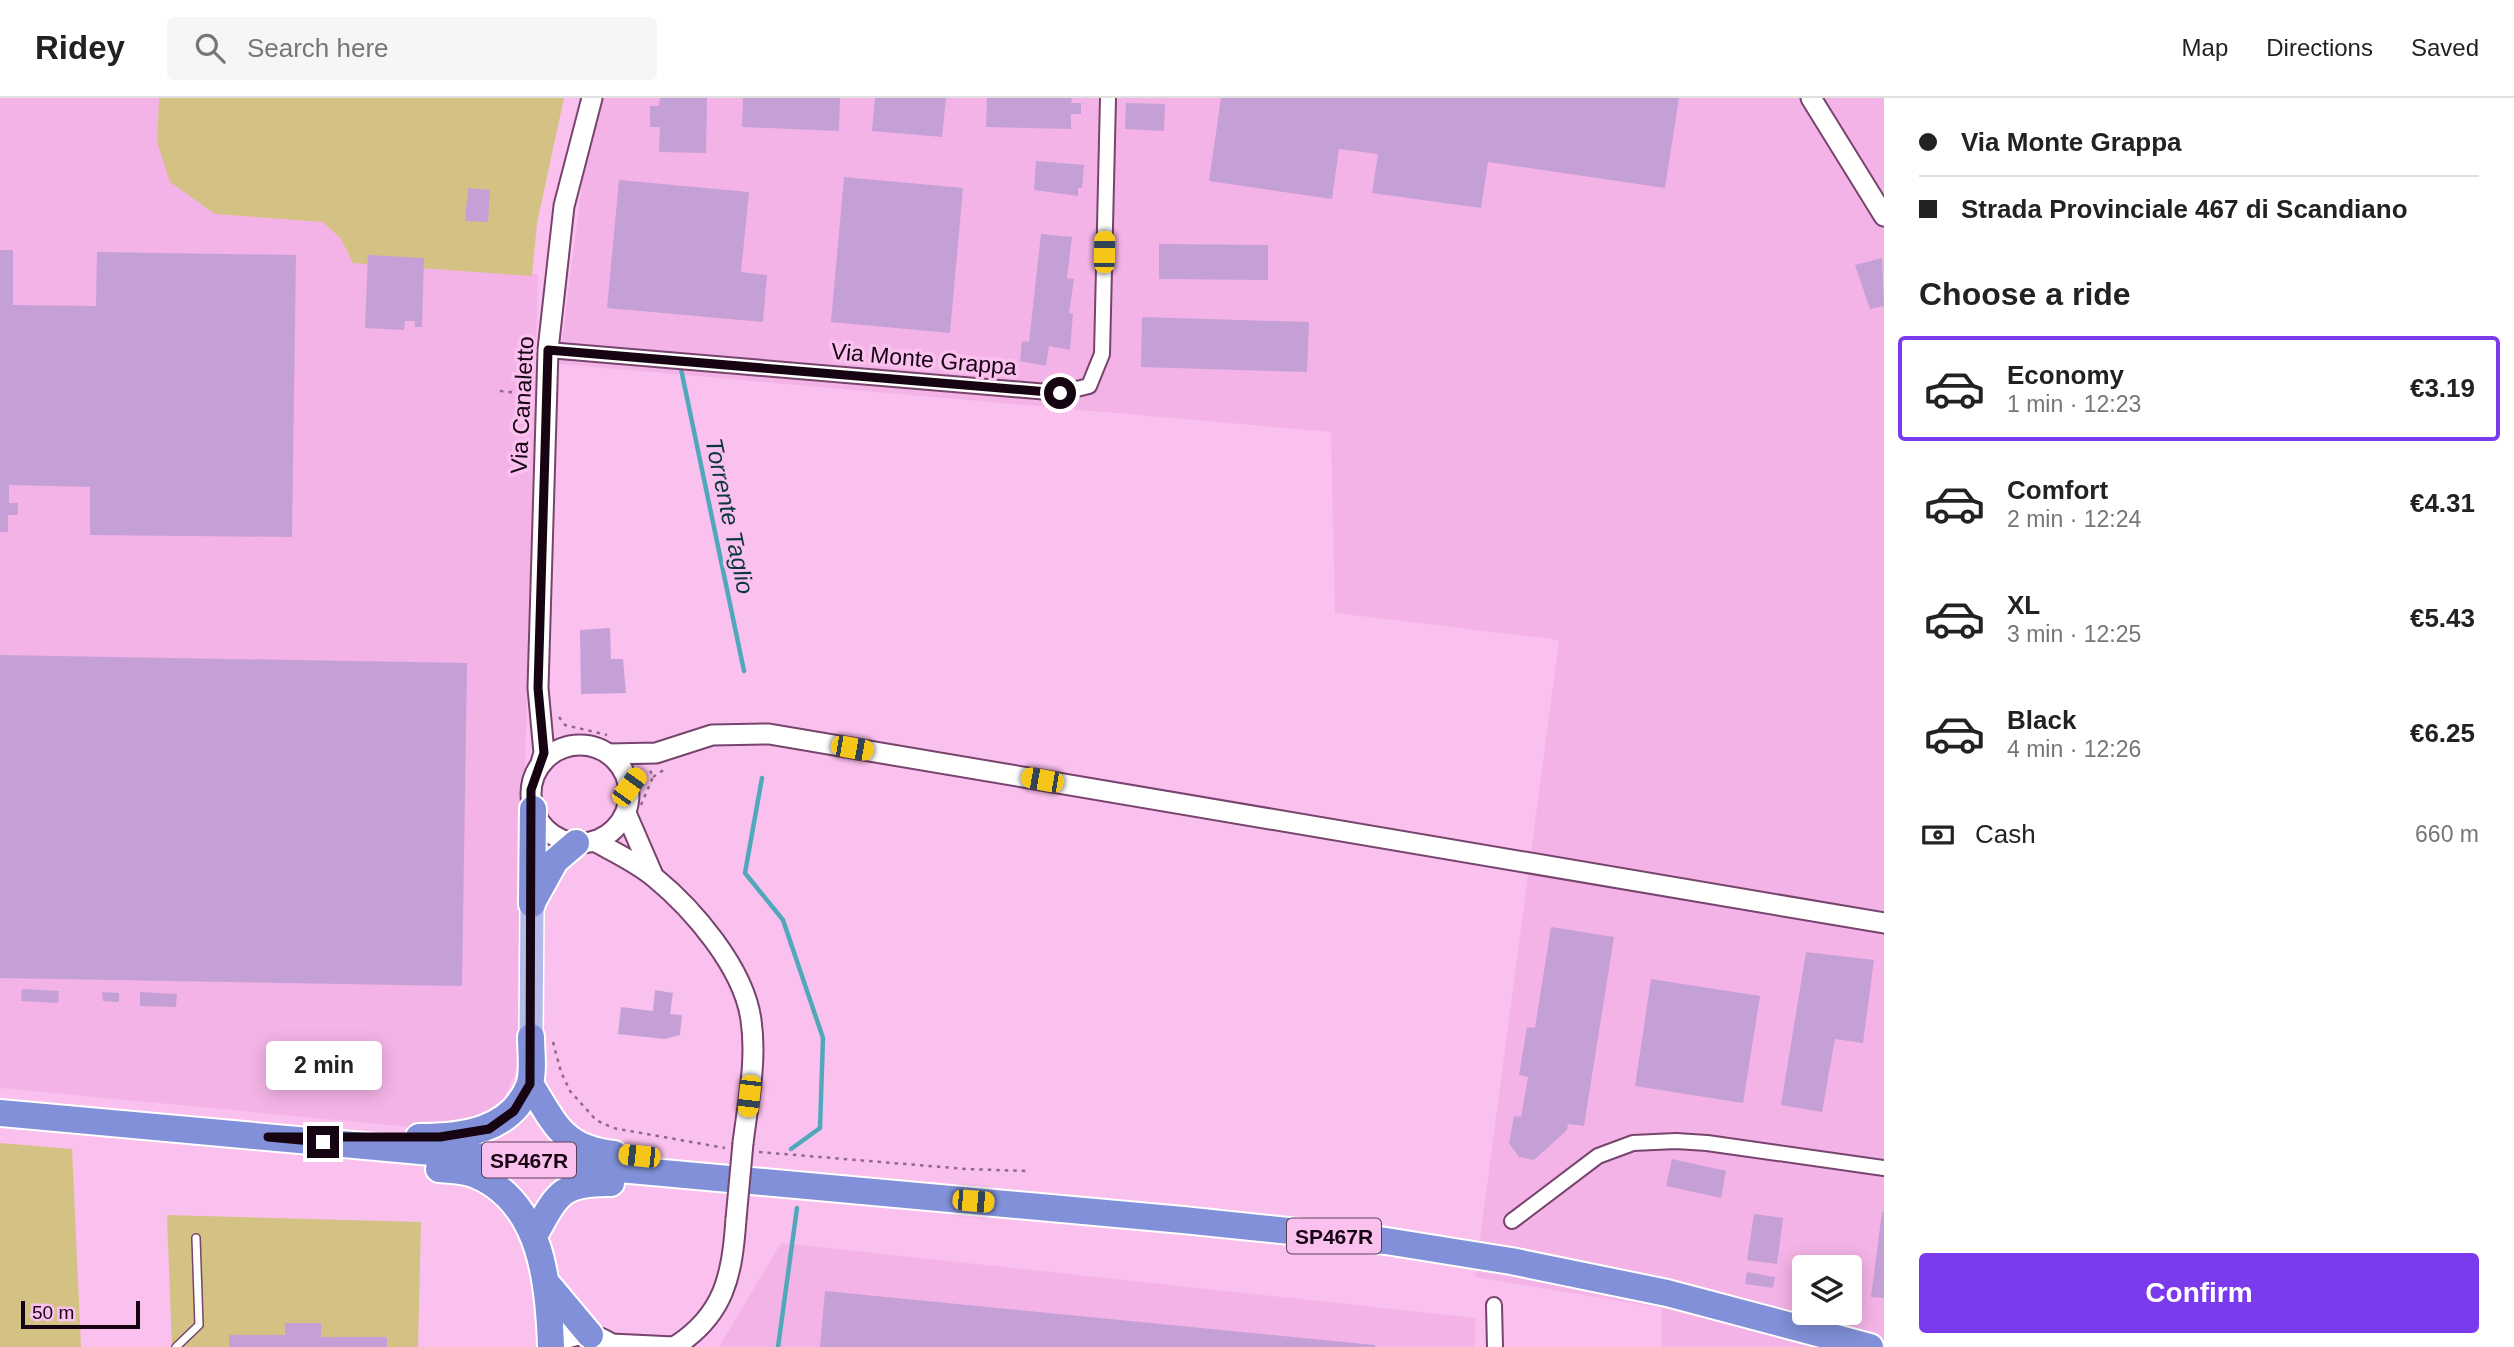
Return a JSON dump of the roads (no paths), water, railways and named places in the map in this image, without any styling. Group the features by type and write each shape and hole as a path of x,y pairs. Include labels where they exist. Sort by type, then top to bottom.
{"highway":[{"path":"533,810 533,904"},
{"path":"533,904 555,861 585,842"},
{"path":"268,1137 440,1137 489,1129 514,1111 530,1084 531,1037"},
{"path":"530,1084 559,1132 589,1152 689,1161 789,1184"},
{"name":"SP467R","path":"0,1113 1386,1241 1511,1261 1667,1293 1870,1347"},
{"path":"268,1137 369,1159 474,1174 504,1192 534,1236 549,1286 551,1347"},
{"path":"534,1236 553,1202 579,1182 789,1184"},
{"path":"549,1286 605,1342"}],"main road":[{"name":"Via Canaletto","path":"541,763 544,753 538,661 548,350 564,206 592,98"},
{"path":"1811,98 1878,196 1884,216"},
{"path":"540,719 569,744 585,745 609,754 656,752 712,735 769,734 1884,923"},
{"path":"585,745 566,747 541,763 531,790 533,810 549,833 585,842 654,877"},
{"path":"629,787 656,752"},
{"path":"585,842 616,828 626,813 629,787 623,769 609,754"},
{"path":"551,1347 574,1335 605,1342 674,1347 693,1335 719,1304 733,1264 754,1049 751,1017 724,954 654,877 626,813"},
{"path":"531,1037 533,904"}],"street":[{"name":"Via Monte Grappa","path":"548,350 1060,393 1088,386 1102,354 1108,98"},
{"path":"1512,1221 1598,1156 1633,1143 1707,1143 1884,1168"},
{"path":"1494,1305 1495,1347"}],"lane":[{"path":"176,1347 200,1325 196,1238"}],"waterway":[{"name":"Torrente Taglio","path":"681,369 744,671"},
{"name":"Torrente Taglio","path":"762,778 745,873 783,920 823,1038 820,1128 791,1149"},
{"name":"Torrente Taglio","path":"778,1347 797,1208"}]}
